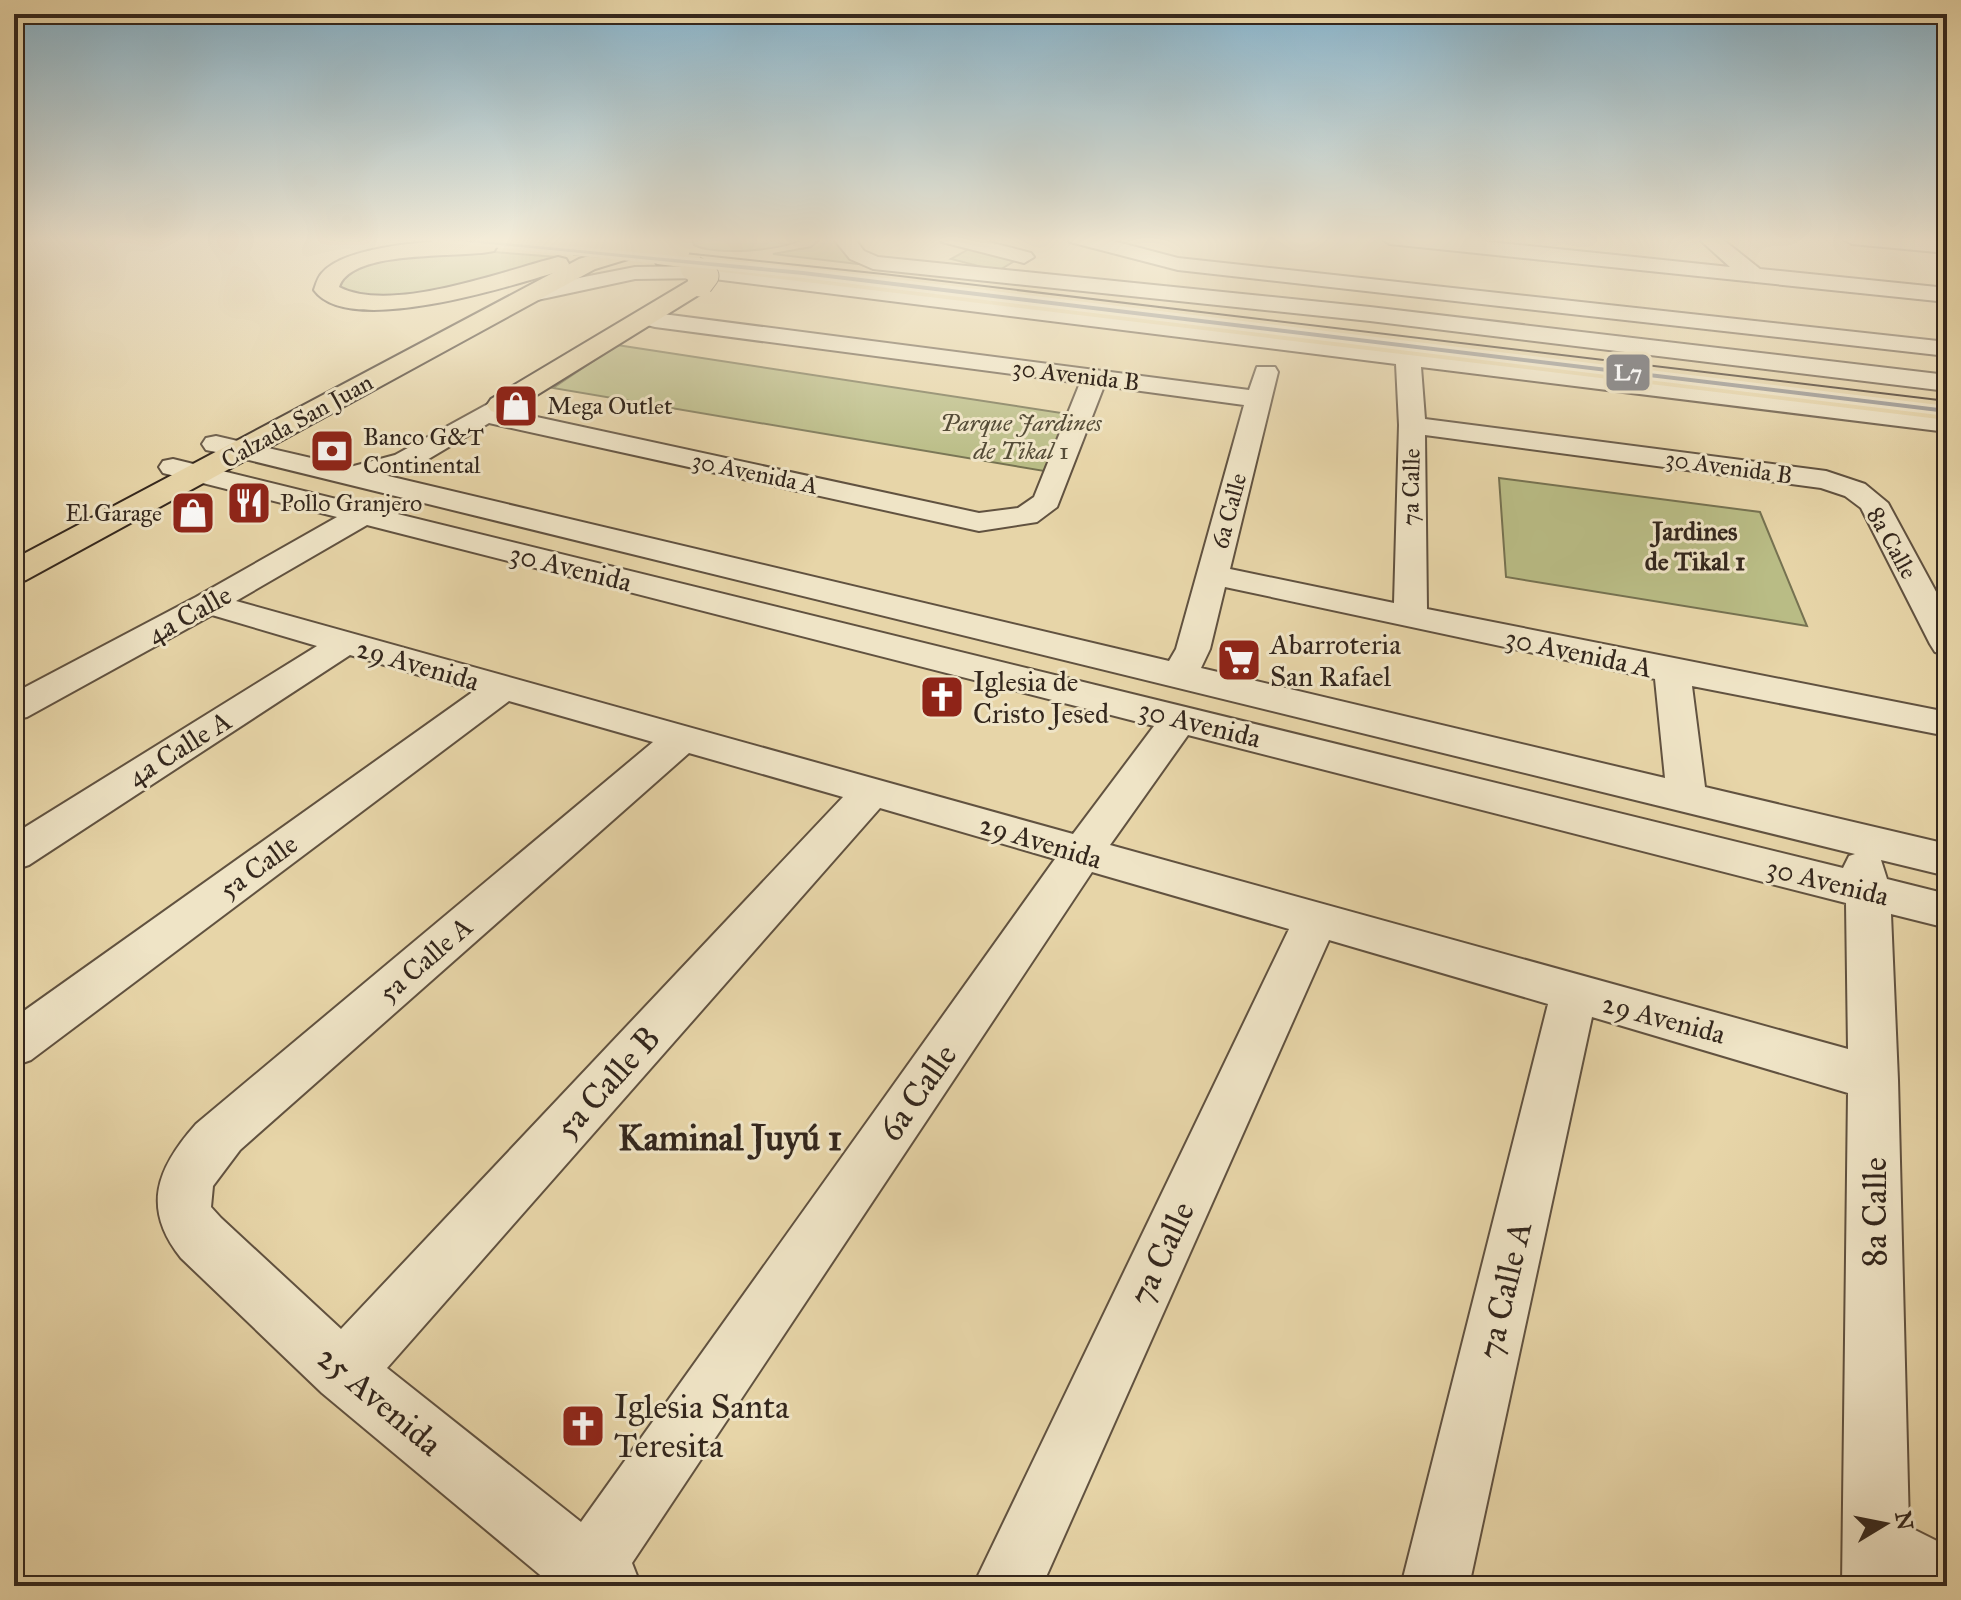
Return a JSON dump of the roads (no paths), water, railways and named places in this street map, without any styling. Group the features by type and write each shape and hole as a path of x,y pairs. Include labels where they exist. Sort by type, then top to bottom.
{"main road":[{"name":"Calzada San Juan","path":"14,573 462,313"},
{"name":"Calzada San Juan","path":"14,549 208,459 494,313"},
{"path":"493,409 615,313"},
{"path":"1181,313 1636,374"},
{"path":"1251,313 1946,395"},
{"path":"1484,367 1946,395"}],"street":[{"path":"399,474 493,409 667,313"},
{"path":"1032,313 1947,424"},
{"path":"1359,313 1887,376 1946,395"},
{"path":"1593,313 1603,342"},
{"path":"1617,313 1947,349"},
{"path":"1803,313 1887,376"},
{"name":"30 Avenida B","path":"655,320 1259,399"},
{"name":"6a Calle","path":"590,1580 1082,853 1179,698 1274,341"},
{"name":"7a Calle","path":"1408,358 1412,425 1410,616"},
{"name":"30 Avenida A","path":"493,409 979,522 1026,516 1047,501 1095,378"},
{"name":"30 Avenida B","path":"1412,425 1826,480 1855,490"},
{"name":"30 Avenida","path":"208,459 343,474 399,474 446,499 598,535 1179,698 1864,865 1947,860"},
{"name":"30 Avenida","path":"208,459 361,516 520,554 1179,698 1687,798 1864,865 1947,911"},
{"name":"8a Calle","path":"1855,490 1873,503 1947,644"},
{"path":"415,529 403,520 410,507 446,499"},
{"name":"4a Calle","path":"14,708 208,604 361,516"},
{"path":"520,554 583,560 605,553 608,543 598,535"},
{"name":"30 Avenida A","path":"1212,575 1672,671 1947,724"},
{"name":"29 Avenida","path":"208,604 1813,1059 1873,1080"},
{"name":"4a Calle A","path":"14,854 345,643"},
{"path":"1672,671 1687,798"},
{"name":"5a Calle","path":"14,1045 502,688"},
{"name":"5a Calle A","path":"184,1190 197,1161 222,1133 681,739"},
{"name":"5a Calle B","path":"343,1372 870,793"},
{"name":"8a Calle","path":"1864,865 1873,1080 1876,1566"},
{"name":"7a Calle","path":"1007,1586 1316,920"},
{"name":"7a Calle A","path":"1435,1586 1574,993"},
{"name":"25 Avenida","path":"184,1190 186,1217 201,1238 343,1372 590,1580"},
{"path":"1876,1566 1947,1582"}],"place":[{"name":"Mega Outlet","path":"516,406"},
{"name":"Banco G&T Continental","path":"332,451"},
{"name":"Pollo Granjero","path":"249,503"},
{"name":"El Garage","path":"193,513"},
{"name":"Abarroteria San Rafael","path":"1239,660"},
{"name":"Iglesia de Cristo Jesed","path":"942,697"},
{"name":"Iglesia Santa Teresita","path":"583,1426"}],"district":[{"name":"Jardines de Tikal 1","path":"1695,546"},
{"name":"Kaminal Juyú 1","path":"730,1137"}],"park label":[{"name":"Parque Jardines de Tikal 1","path":"1021,437"}]}
